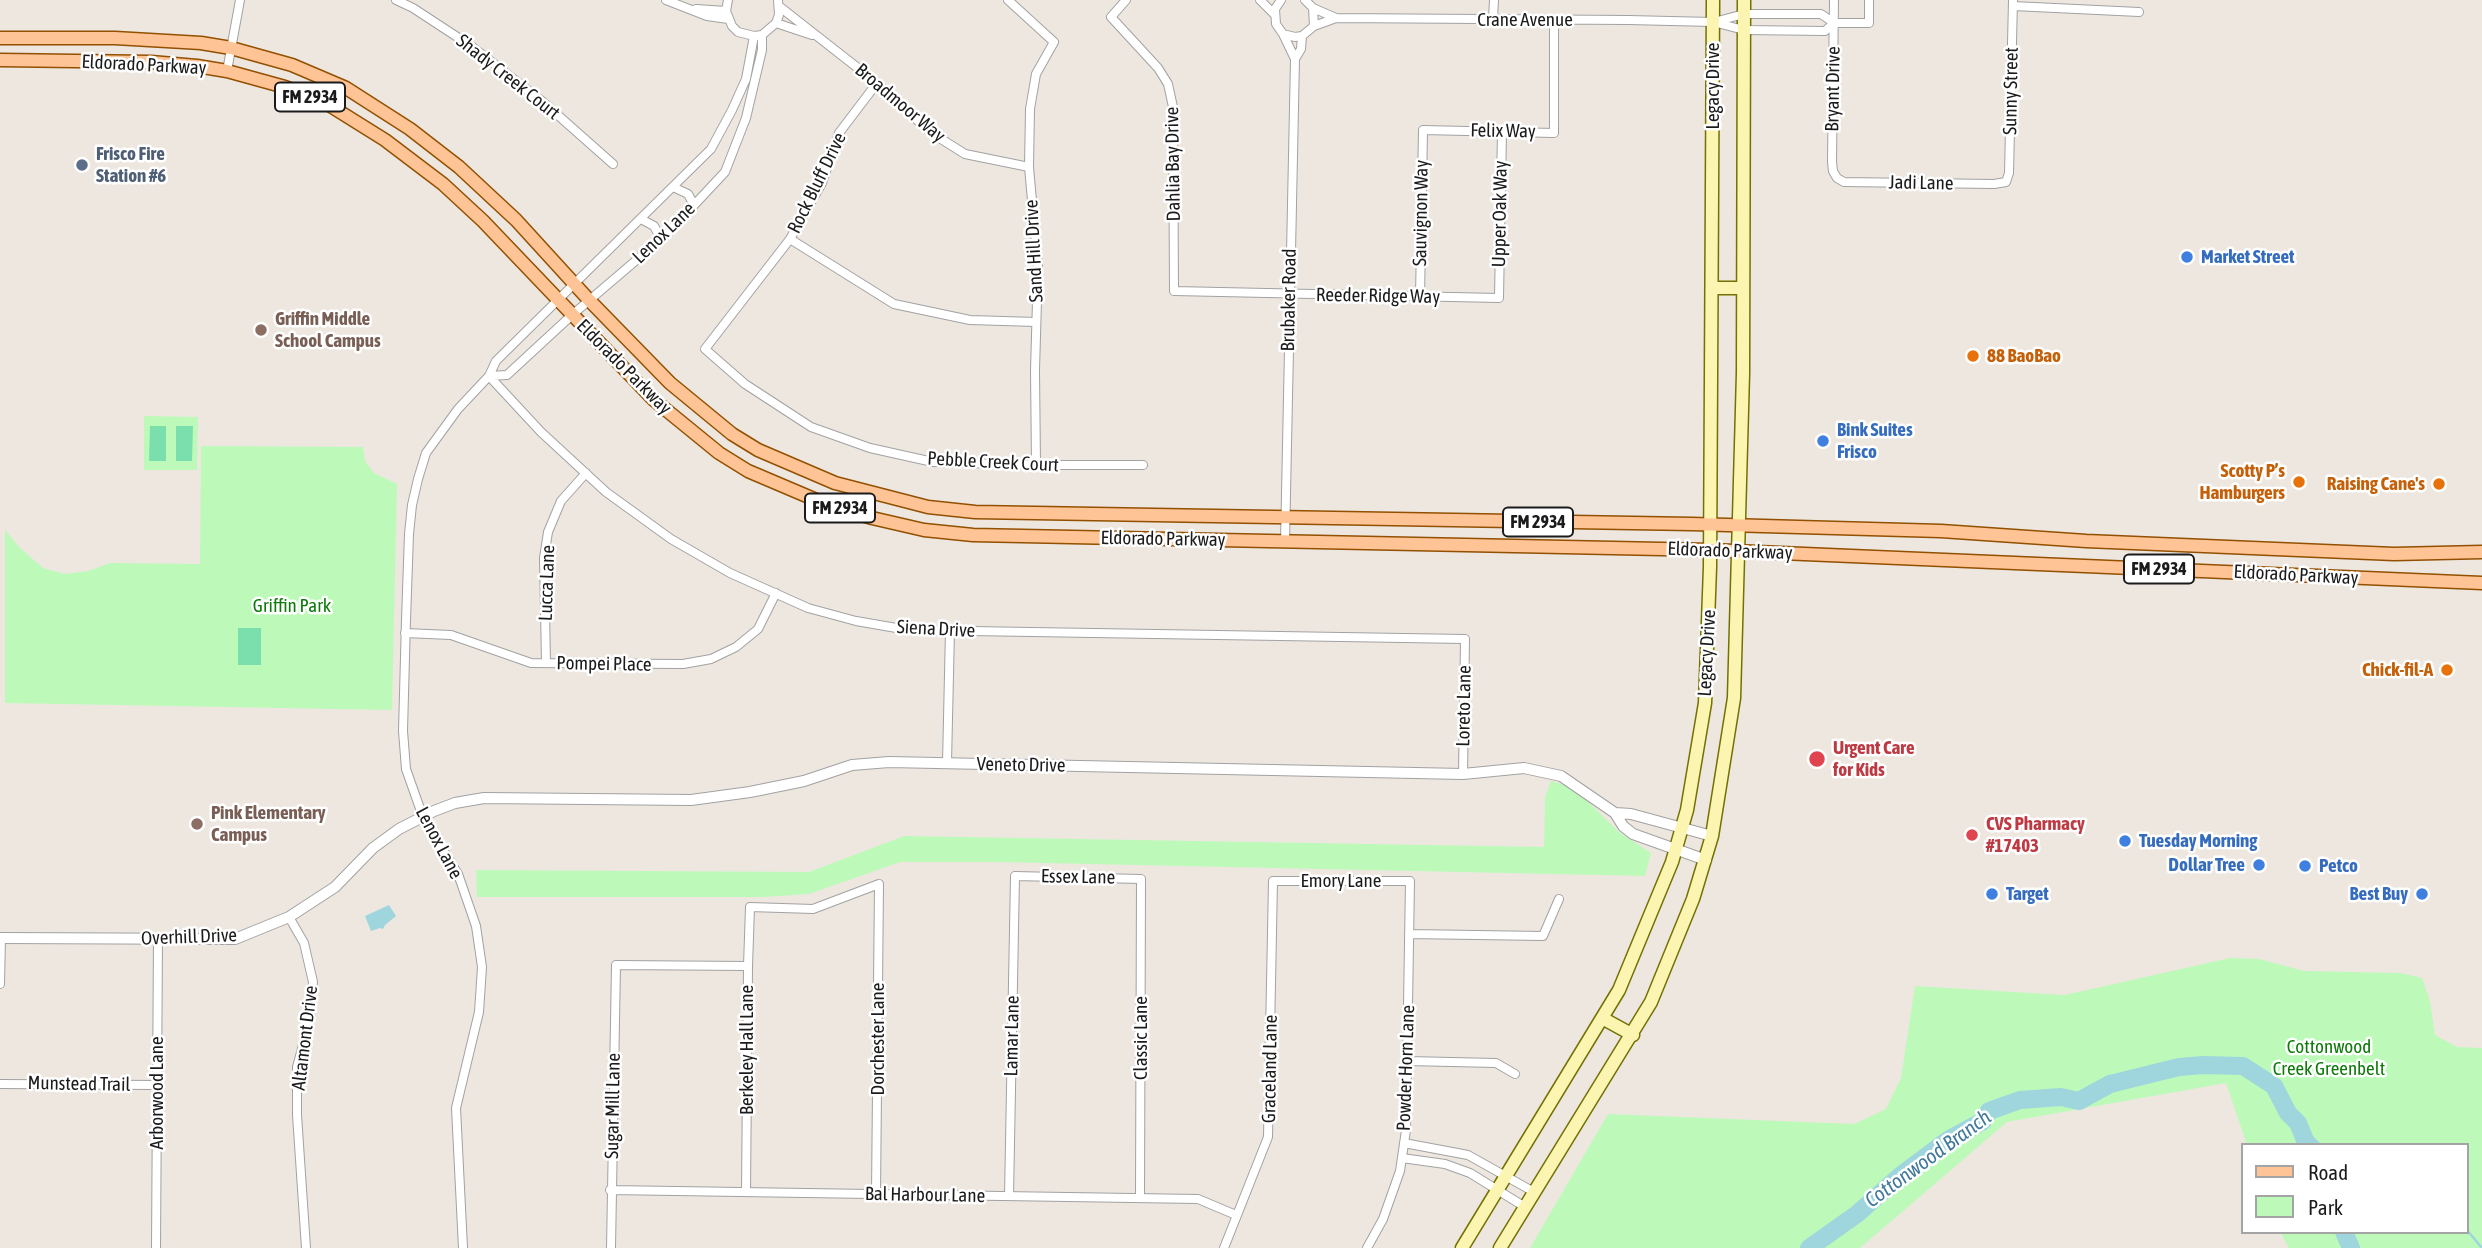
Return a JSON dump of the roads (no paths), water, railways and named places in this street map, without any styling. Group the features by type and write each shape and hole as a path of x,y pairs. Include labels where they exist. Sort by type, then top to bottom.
{"main road":[{"name":"Legacy Drive","path":"1462,1248 1619,990 1676,850 1688,810 1704,703 1712,525 1713,0"},
{"name":"Legacy Drive","path":"1500,1248 1651,1002 1693,899 1712,836 1734,698 1743,288 1744,0"},
{"name":"Eldorado Parkway","path":"0,38 172,40 231,48 292,65 346,88 410,129 459,167 516,220 574,285 670,383 732,434 758,450 835,482 928,507 975,512 1941,531 2086,541 2394,554 2482,552"},
{"path":"96,38 96,61"},
{"name":"Eldorado Parkway","path":"0,60 161,62 227,71 285,88 329,105 385,140 443,184 654,400 719,453 748,471 828,505 924,530 973,535 1711,550 2482,583"},
{"path":"1712,288 1743,288"},
{"path":"2218,571 2220,545"},
{"path":"2235,572 2239,547"},
{"path":"1602,1018 1633,1035"}],"street":[{"path":"227,71 240,0"},
{"name":"Shady Creek Court","path":"396,0 415,4 543,103 613,164"},
{"path":"666,0 686,8 727,15"},
{"path":"728,0 727,15 738,32 758,36 776,23 779,4"},
{"name":"Sand Hill Drive","path":"1008,0 1054,41 1036,74 1030,109 1029,167 1038,267 1036,465"},
{"name":"Dahlia Bay Drive","path":"1126,0 1111,17 1158,68 1168,84 1173,107 1174,291"},
{"path":"1260,0 1274,14 1282,0"},
{"path":"1305,0 1313,8 1314,26"},
{"path":"1493,0 1493,19"},
{"name":"Bryant Drive","path":"1834,0 1832,162 1837,177"},
{"path":"1834,23 1869,23 1869,0"},
{"path":"2013,3 2139,12"},
{"name":"Sunny Street","path":"2006,182 2009,173 2013,3"},
{"name":"Broadmoor Way","path":"779,4 877,83 930,132 965,154 1029,167"},
{"name":"Crane Avenue","path":"1313,8 1336,18"},
{"name":"Brubaker Road","path":"1274,14 1276,24 1295,59 1285,542"},
{"name":"Crane Avenue","path":"1302,36 1314,26 1336,18 1713,22 1744,30 1825,31 1834,23 1821,14 1744,14 1713,22"},
{"name":"Felix Way","path":"1423,130 1554,133 1554,20"},
{"name":"Broadmoor Way","path":"776,23 818,37"},
{"path":"1283,34 1302,36"},
{"name":"Lenox Lane","path":"463,1248 456,1108 479,1012 482,967 476,926 458,874 423,817 406,769 403,731 405,632 412,505 426,453 458,409 489,376 496,361 711,149 746,79 758,36"},
{"name":"Lenox Lane","path":"489,376 507,375 661,239 725,172 746,118 762,50 758,36"},
{"name":"Brubaker Road","path":"1295,59 1301,49 1302,36"},
{"name":"Rock Bluff Drive","path":"705,349 790,239 821,183 839,133 877,83"},
{"name":"Sauvignon Way","path":"1420,297 1423,130"},
{"name":"Upper Oak Way","path":"1499,298 1502,131"},
{"name":"Jadi Lane","path":"1837,177 1844,182 2006,182"},
{"path":"673,187 688,194 694,205"},
{"path":"641,219 654,226 661,239"},
{"path":"790,239 894,304 970,320 1036,322"},
{"name":"Reeder Ridge Way","path":"1174,291 1499,298"},
{"name":"Pebble Creek Court","path":"705,349 745,384 811,427 870,448 933,461 1143,465"},
{"name":"Siena Drive","path":"489,376 541,432 606,492 671,540 730,573 808,608 856,621 908,630 1465,639"},
{"name":"Lucca Lane","path":"546,663 544,558 548,532 561,501 586,473"},
{"name":"Pompei Place","path":"405,632 451,635 531,663 683,664 712,659 736,647 758,629 776,593"},
{"path":"947,763 950,631"},
{"name":"Loreto Lane","path":"1463,774 1465,639"},
{"name":"Veneto Drive","path":"423,817 473,799 691,800 804,781 852,765 889,762 1463,774 1524,768 1561,776 1615,813 1623,826 1633,834 1706,860"},
{"name":"Veneto Drive","path":"1615,813 1631,814 1712,836"},
{"name":"Overhill Drive","path":"0,938 235,939 289,917 335,887 373,848 398,829 423,817"},
{"name":"Essex Lane","path":"1014,876 1142,878"},
{"name":"Lamar Lane","path":"1009,1196 1014,876"},
{"name":"Classic Lane","path":"1140,1198 1142,878"},
{"name":"Emory Lane","path":"1273,881 1410,881"},
{"name":"Graceland Lane","path":"1224,1248 1268,1137 1273,881"},
{"name":"Powder Horn Lane","path":"1367,1248 1382,1219 1400,1171 1404,1143 1410,881"},
{"name":"Berkeley Hall Lane","path":"747,1192 748,966 751,907 813,909 879,884"},
{"name":"Dorchester Lane","path":"876,1194 879,884"},
{"path":"1409,934 1543,936 1559,898"},
{"name":"Altamont Drive","path":"289,917 304,943 313,982 310,1019 297,1067 297,1115 306,1248"},
{"path":"0,938 0,984"},
{"name":"Arborwood Lane","path":"156,1248 158,939"},
{"name":"Sugar Mill Lane","path":"611,1248 616,965 748,966"},
{"path":"1407,1060 1496,1063 1515,1074"},
{"name":"Munstead Trail","path":"0,1084 157,1085"},
{"path":"1404,1143 1468,1155 1534,1192"},
{"path":"1402,1158 1457,1168 1482,1178 1525,1207"},
{"name":"Bal Harbour Lane","path":"610,1190 1198,1199 1236,1214"}],"water":[{"path":"389,905 396,916 383,929 371,931 365,916"}],"waterway":[{"name":"Cottonwood Branch","path":"1809,1248 1857,1214 1900,1176 1948,1140 1983,1121 1989,1111 2020,1100 2061,1097 2079,1101 2110,1084 2179,1067 2243,1066 2274,1086 2288,1113 2298,1123 2306,1143"},
{"path":"2298,1123 2318,1143"},
{"path":"2468,1231 2482,1248"},
{"name":"Cottonwood Branch","path":"2345,1234 2351,1248"}],"place":[{"name":"Frisco Fire Station #6","path":"82,165"},
{"name":"Market Street","path":"2187,257"},
{"name":"Griffin Middle School Campus","path":"261,330"},
{"name":"88 BaoBao","path":"1973,356"},
{"name":"Bink Suites Frisco","path":"1823,441"},
{"name":"Scotty P’s Hamburgers","path":"2299,482"},
{"name":"Raising Cane's","path":"2439,484"},
{"name":"Chick-fil-A","path":"2447,670"},
{"name":"Urgent Care for Kids","path":"1817,759"},
{"name":"Pink Elementary Campus","path":"197,824"},
{"name":"CVS Pharmacy #17403","path":"1972,835"},
{"name":"Tuesday Morning","path":"2125,841"},
{"name":"Dollar Tree","path":"2259,865"},
{"name":"Petco","path":"2305,866"},
{"name":"Target","path":"1992,894"},
{"name":"Best Buy","path":"2422,894"}],"park label":[{"name":"Griffin Park","path":"292,606"},
{"name":"Cottonwood Creek Greenbelt","path":"2329,1058"}]}
